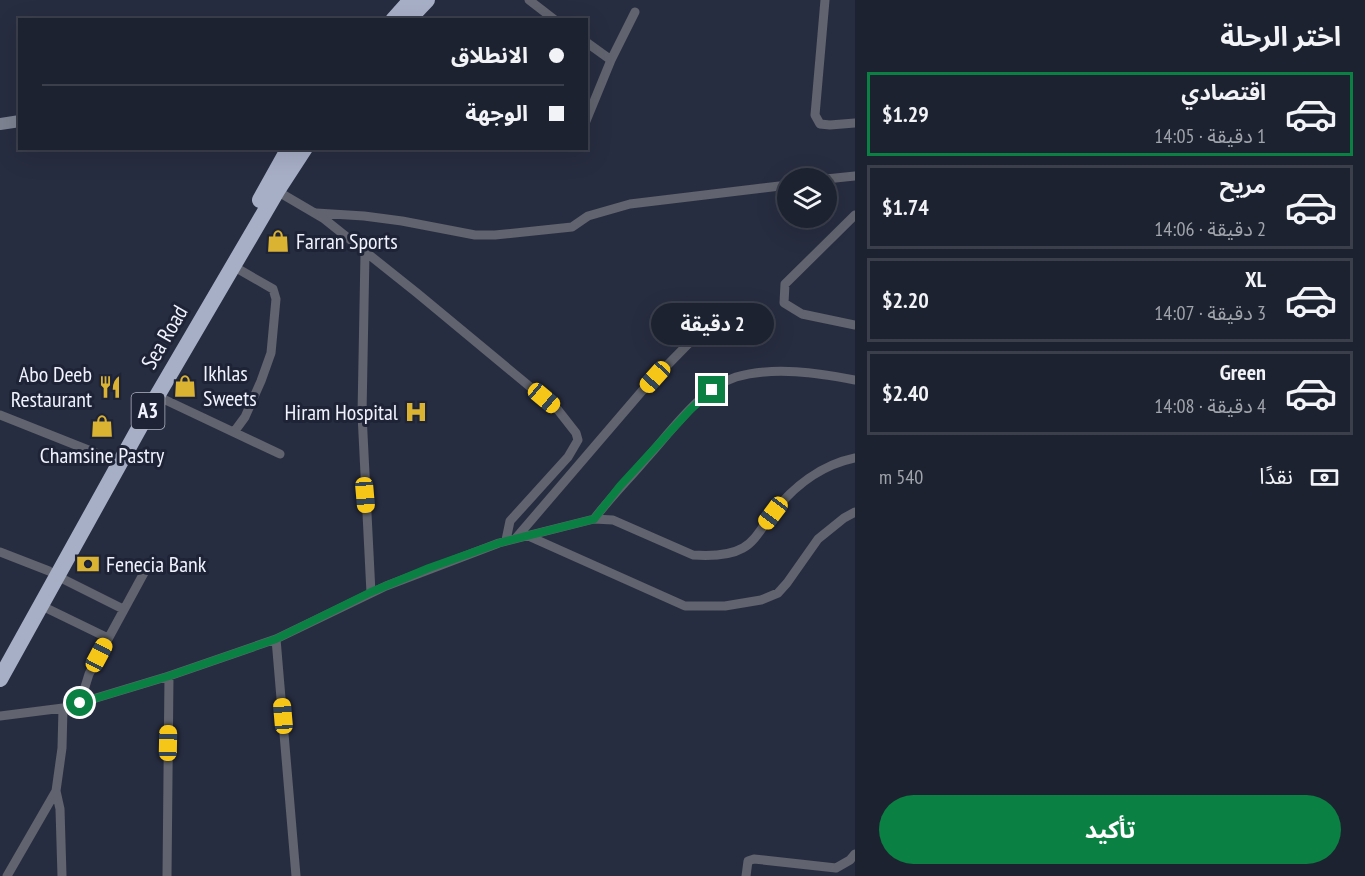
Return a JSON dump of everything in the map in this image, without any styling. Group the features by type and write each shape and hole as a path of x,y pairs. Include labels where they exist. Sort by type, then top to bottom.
{"highway":[{"path":"395,18 411,0"},
{"path":"410,18 427,0"},
{"name":"Sea Road","path":"2,666 40,605 86,501 288,150"},
{"name":"Sea Road","path":"2,666 53,574 233,266 304,150"}],"main road":[{"path":"0,124 18,121"}],"street":[{"path":"529,0 552,18"},
{"path":"825,0 815,116 820,124 855,123"},
{"path":"588,116 635,12"},
{"path":"588,43 612,60"},
{"path":"837,178 855,176"},
{"path":"314,213 402,220 475,235 495,235 572,227 588,216 630,204 777,186"},
{"path":"277,191 314,213 417,293 558,410 576,433 578,440 568,457 510,521 506,540"},
{"path":"855,215 785,284 784,300 784,303 802,314 855,326"},
{"path":"365,253 362,414 371,592"},
{"path":"233,266 273,289 276,299 272,353 245,417 234,432"},
{"path":"521,537 642,391 692,340"},
{"path":"594,519 620,486 690,410 723,382 750,374 774,372 821,373 855,380"},
{"path":"157,396 280,454"},
{"path":"0,415 111,459"},
{"path":"0,716 63,708 169,676 276,639 371,592 429,568 506,540 594,519 613,520 693,555 707,556 738,551 752,541 789,494 802,483 825,469 855,458"},
{"path":"521,537 674,602 685,606 704,607 761,600 778,593 788,583 818,539 855,512"},
{"path":"0,552 53,574 123,609"},
{"path":"80,703 89,675 145,571"},
{"path":"40,605 108,638"},
{"path":"276,639 296,876"},
{"path":"167,876 169,676"},
{"path":"62,876 60,809 56,791 62,748 63,708"},
{"path":"7,876 56,791"},
{"path":"747,876 748,861 754,859 836,868 850,860 855,854"}],"place":[{"name":"Farran Sports","path":"278,241"},
{"name":"Ikhlas Sweets","path":"185,386"},
{"name":"Abo Deeb Restaurant","path":"110,387"},
{"name":"Hiram Hospital","path":"416,412"},
{"name":"Chamsine Pastry","path":"102,426"},
{"name":"Fenecia Bank","path":"88,564"}],"route":[{"path":"80,703 169,676 276,639 371,592 429,568 499,543 594,519 620,486 690,410 712,390"}]}
